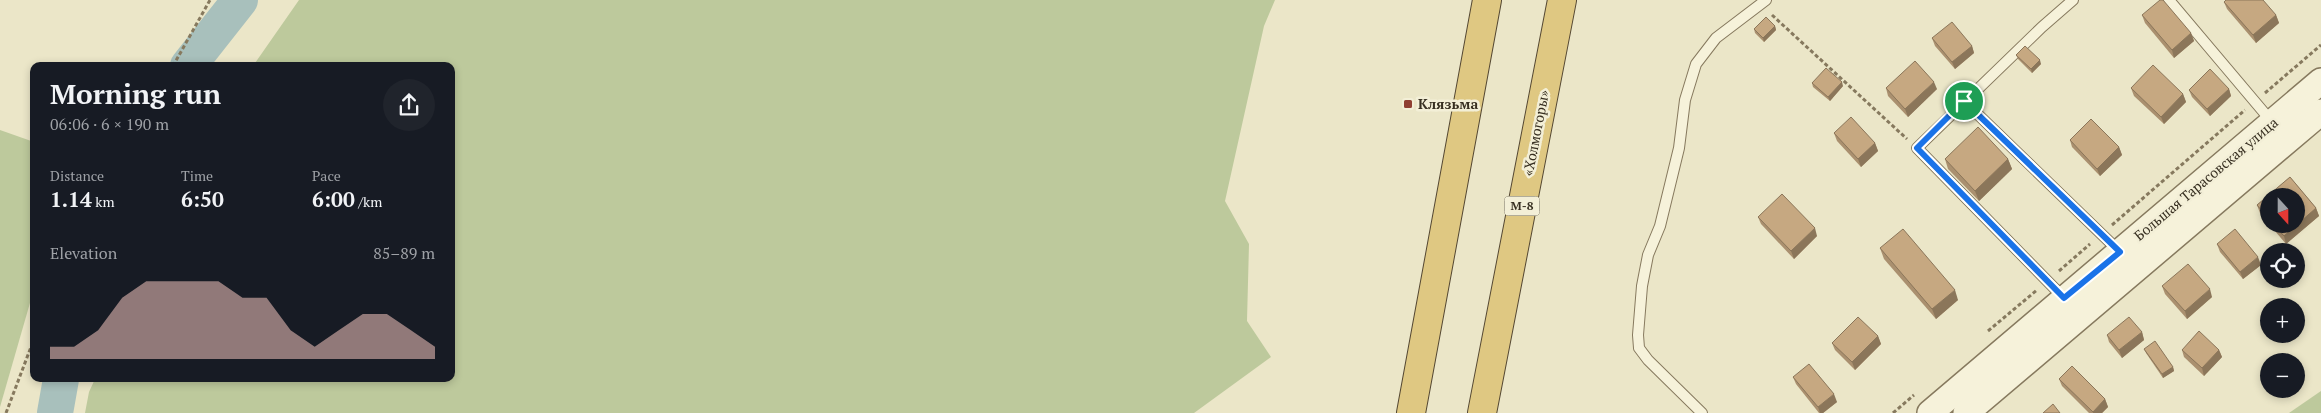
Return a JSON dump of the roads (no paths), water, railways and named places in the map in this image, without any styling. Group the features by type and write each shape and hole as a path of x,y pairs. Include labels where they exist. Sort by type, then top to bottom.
{"highway":[{"path":"1411,413 1487,0"},
{"name":"«Холмогоры»","path":"1482,413 1562,0"}],"street":[{"name":"Большая Тарасовская улица","path":"1930,413 2321,81"},
{"name":"Большая Тарасовская улица","path":"1966,413 2321,112"}],"lane":[{"path":"2064,298 1917,148 1964,101 2072,0"},
{"path":"2169,0 2272,123"},
{"path":"1702,413 1648,360 1640,348 1638,335 1642,286 1648,255 1660,226 1679,148 1685,100 1696,64 1716,38 1763,2"},
{"path":"1964,101 2120,252"}],"waterway":[{"name":"Клязьма","path":"191,62 240,0"},
{"name":"Клязьма","path":"55,413 60,382"}],"place":[{"name":"Клязьма","path":"1408,104"}]}
